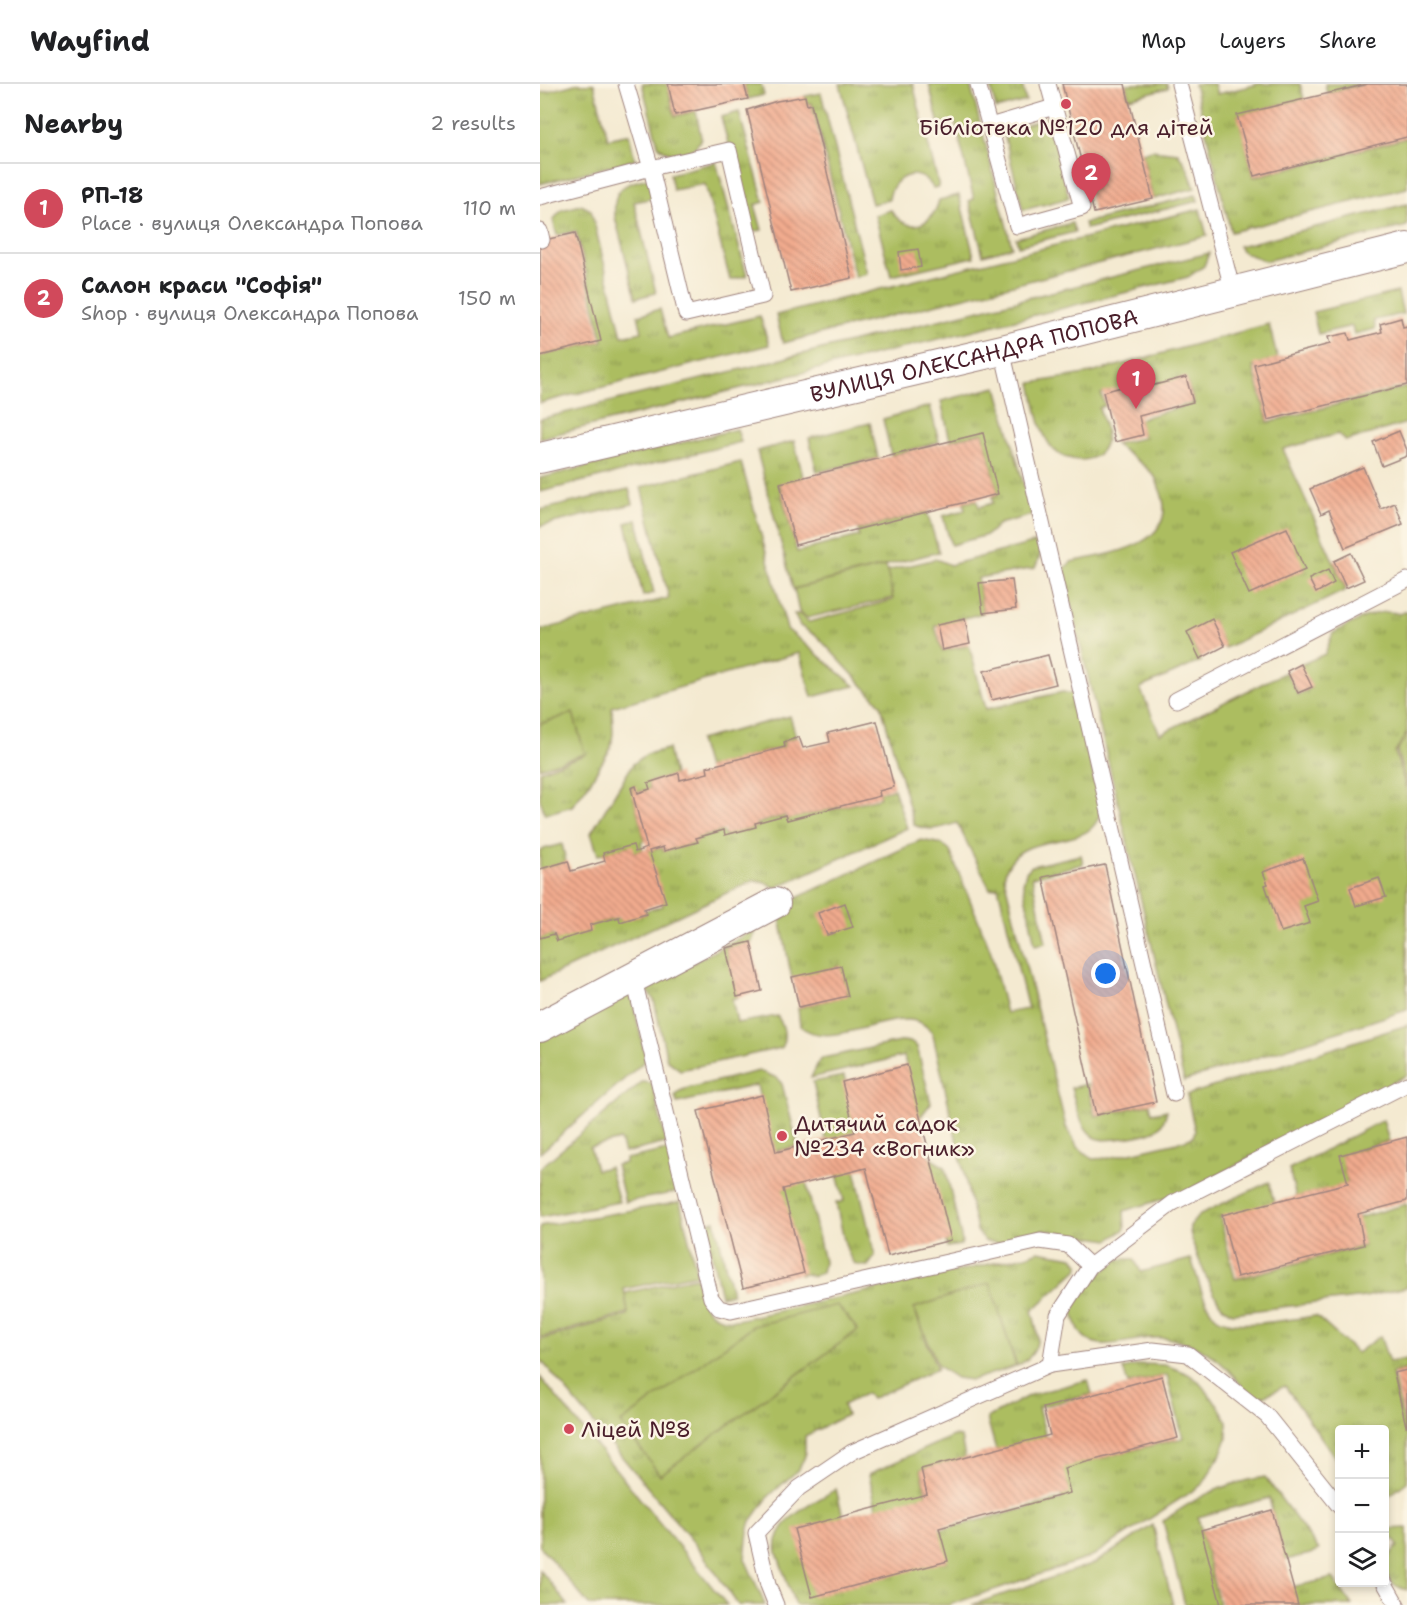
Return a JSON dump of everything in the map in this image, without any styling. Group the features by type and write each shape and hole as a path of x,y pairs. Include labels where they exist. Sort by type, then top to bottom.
{"street":[{"name":"ВУЛИЦЯ ОЛЕКСАНДРА ПОПОВА","path":"540,458 1002,350 1407,248"},
{"path":"540,1027 775,903"}],"lane":[{"path":"540,197 651,168 729,150 763,296 686,314 651,168 626,84"},
{"path":"978,84 1017,226 1082,208 1048,84"},
{"path":"1179,84 1233,292"},
{"path":"990,126 1054,107"},
{"path":"1002,350 1174,1094"},
{"path":"1176,700 1407,580"},
{"path":"630,980 637,992 711,1298 719,1308 730,1311 1040,1241 1068,1245 1090,1266"},
{"path":"1050,1365 1058,1315 1090,1266 1173,1203 1407,1084"},
{"path":"776,1605 768,1584 756,1533 799,1488 852,1452 1050,1365 1153,1350 1188,1354 1267,1416 1335,1501"},
{"path":"1387,1587 1397,1605"}],"green space":[{"path":"576,84 594,84 608,139 629,134 635,160 540,184 540,93"},
{"path":"642,84 667,84 675,116 696,111 701,137 694,148 688,152 675,154 658,145"},
{"path":"744,84 761,84 764,95 748,99"},
{"path":"840,84 913,84 939,187 933,188 921,177 907,176 895,184 889,200 872,204"},
{"path":"929,84 970,84 1012,247 983,255 969,201 974,199 955,122 939,125"},
{"path":"990,84 1022,84 1026,101 996,109"},
{"path":"1126,84 1167,84 1168,88 1129,98"},
{"path":"1194,84 1214,84 1217,94 1259,84 1300,84 1304,99 1238,115 1254,177 1407,138 1407,188 1231,232"},
{"path":"1325,84 1364,84 1327,93"},
{"path":"821,93 867,274 855,277 812,103 807,104 805,96"},
{"path":"739,112 764,202 755,205 762,230 752,232 721,117"},
{"path":"1049,118 1069,198 1023,210 1003,130"},
{"path":"1152,150 1178,153 1187,167 1195,188 1153,199 1142,153"},
{"path":"716,162 747,276 730,280 705,184 673,190 670,174"},
{"path":"649,178 655,198 634,202 656,293 636,298 615,217 615,207 618,193 622,188 633,182"},
{"path":"959,195 974,257 891,276 875,215 891,210 904,223 918,224 925,222 931,216 939,200"},
{"path":"1196,195 1198,201 1086,229 1084,223"},
{"path":"1407,204 1407,226 1265,261 1243,252 1239,246"},
{"path":"581,205 591,210 622,336 642,332 638,315 660,309 668,338 760,316 769,345 540,403 540,356 603,341 576,231 557,235 553,220 562,210"},
{"path":"1200,209 1207,236 783,343 776,315"},
{"path":"1072,223 1075,232 1018,246 1016,238"},
{"path":"1209,253 1204,266 1188,277 540,438 540,419"},
{"path":"1398,292 1403,314 1374,320 1375,329 1354,334 1352,326 1318,334 1313,312"},
{"path":"1269,324 1278,360 1253,367 1268,422 1407,387 1407,423 1346,441 1338,434 1283,449 1346,590 1225,648 1213,622 1188,633 1201,661 1140,688 1160,734 1286,672 1298,695 1311,688 1300,665 1325,654 1333,633 1374,614 1391,612 1400,614 1407,611 1407,733 1395,752 1407,791 1407,1010 1184,1081 1065,580 1065,568 1071,562 1122,550 1152,535 1161,523 1164,509 1155,477 1147,468 1115,444 1143,438 1139,419 1194,403 1186,379 1125,394 1123,388 1101,394 1105,406 1099,408 1106,436 1103,448 1091,458 1075,460 1059,454 1048,442 1038,418 1031,383 1091,373"},
{"path":"997,387 1032,515 999,524 987,535 951,545 943,516 965,510 964,503 977,500 979,507 993,503 992,497 998,494 983,433 950,440 941,401"},
{"path":"930,406 939,442 891,455 883,419"},
{"path":"870,423 878,458 817,472 809,438"},
{"path":"737,429 741,442 540,492 540,478"},
{"path":"794,441 803,477 779,484 797,552 859,536 858,530 927,512 939,552 793,589 757,451"},
{"path":"741,462 787,629 855,686 812,697 799,653 612,707 611,748 588,785 572,806 545,814 540,799 540,771 584,755 572,715 540,725 540,630 669,598 641,487"},
{"path":"629,489 633,504 540,526 540,510"},
{"path":"637,520 654,593 643,596 626,523"},
{"path":"1041,541 1040,556 1035,568 978,578 983,613 935,626 942,651 969,645 986,709 1063,692 1075,697 1101,808 1096,823 1085,833 1038,844 1023,850 1011,860 1004,877 1066,1127 1077,1146 1092,1159 1109,1158 1186,1140 1193,1137 1195,1131 1187,1095 1407,1025 1407,1075 1186,1192 1124,1211 1125,1229 1109,1240 1044,1230 997,1243 985,1241 977,1231 933,1035 922,1024 908,1020 890,1021 833,1034 815,1034 800,1026 798,1008 848,995 840,966 792,979 780,918 775,908 921,840 942,844 950,851 990,949 1006,1013 1028,1009 998,887 990,889 957,823 930,829 914,825 881,705 818,637 800,626 794,614 799,614 809,622 893,600 886,571 936,559 950,565"},
{"path":"886,566 893,598 807,618 799,612 794,589"},
{"path":"573,713 585,754 540,768 540,724"},
{"path":"790,716 796,737 783,741 784,747 707,768 699,740"},
{"path":"1407,733 1407,787 1397,751"},
{"path":"668,749 674,775 648,783 650,789 637,792 635,786 631,787 645,841 641,842 643,850 631,853 628,846 598,855 591,833 633,764 647,754"},
{"path":"894,789 907,828 775,888 754,880 540,981 540,938 552,934 554,938 585,930 584,925 646,914 645,911 663,906 648,851 662,848 663,851 697,843 696,839 722,831 724,835 757,827 756,824 784,816 786,820 880,798 879,792"},
{"path":"562,844 566,862 540,869 540,850"},
{"path":"1081,855 1083,864 1032,877 1046,943 1035,945 1023,884 1026,872 1032,866"},
{"path":"756,929 751,942 726,948 738,997 732,999 737,1023 777,1016 784,1031 781,1048 680,1070 667,1060 654,1000 645,988"},
{"path":"631,993 646,1060 540,1153 540,1040"},
{"path":"904,1041 913,1043 917,1047 931,1103 918,1120 904,1056 811,1078 823,1058"},
{"path":"759,1071 777,1078 782,1084 798,1146 771,1152 757,1085 677,1103 675,1096 680,1091"},
{"path":"844,1076 856,1135 826,1141 813,1082"},
{"path":"642,1082 652,1083 666,1143 624,1153 620,1140 590,1147 596,1170 609,1167 619,1202 540,1217 540,1168"},
{"path":"1087,1084 1095,1116 1150,1104 1152,1113 1167,1110 1163,1121 1156,1130 1144,1134 1117,1139 1096,1138 1082,1122 1071,1088"},
{"path":"1383,1120 1389,1141 1341,1155 1348,1184 1296,1197 1289,1169"},
{"path":"668,1150 678,1192 625,1202 616,1165 625,1163 625,1159"},
{"path":"926,1156 945,1167 961,1245 947,1247"},
{"path":"855,1170 875,1256 868,1266 856,1264 851,1258 845,1243 836,1203 844,1201 837,1174"},
{"path":"806,1181 824,1262 822,1272 812,1277 807,1274 800,1275 780,1187"},
{"path":"1269,1182 1274,1203 1220,1217 1235,1279 1364,1246 1357,1218 1407,1204 1407,1287 1365,1297 1233,1313 1225,1309 1215,1296 1201,1264 1190,1226 1200,1214"},
{"path":"680,1202 697,1274 624,1289 628,1313 540,1338 540,1226"},
{"path":"715,1221 732,1294 721,1296 705,1224"},
{"path":"1038,1251 1073,1257 1079,1264 1079,1268 1032,1311 1037,1343 1025,1361 1017,1366 988,1284 914,1309 937,1369 871,1399 867,1393 843,1405 847,1415 805,1436 805,1456 799,1469 769,1496 751,1521 748,1531 745,1559 765,1605 738,1605 700,1550 540,1359 540,1340 628,1315 625,1293 696,1277 707,1309 712,1314 726,1320 737,1320 1026,1256"},
{"path":"1119,1259 1134,1259 1141,1272 1191,1259 1207,1303 1215,1316 1223,1321 1248,1324 1316,1316 1357,1353 1380,1336 1389,1362 1407,1359 1407,1369 1392,1373 1407,1436 1407,1482 1389,1496 1389,1425 1335,1425 1335,1457 1285,1386 1253,1401 1233,1375 1210,1354 1185,1342 1160,1338 1108,1344 1090,1341 1082,1335 1076,1322 1073,1306 1081,1291"},
{"path":"990,1283 1016,1366 972,1380 956,1378 938,1366 914,1308"},
{"path":"837,1305 858,1330 660,1475 621,1423 753,1326"},
{"path":"1143,1364 1166,1365 1197,1380 1218,1405 1227,1422 1227,1438 1220,1456 1203,1484 1091,1557 949,1605 795,1605 777,1553 777,1541 787,1522 796,1514 836,1489 844,1520 936,1531 1062,1499 1055,1469 1183,1438 1167,1375 1128,1384 1123,1369"},
{"name":"Ліцей №8","path":"540,1377 727,1605 589,1605 540,1546"},
{"path":"1088,1380 1092,1394 1038,1407 1046,1437 996,1450 987,1418 1030,1395"},
{"path":"953,1436 961,1437 965,1458 921,1469 927,1499 877,1512 869,1474"},
{"path":"1265,1477 1319,1550 1285,1560 1269,1498 1198,1517 1219,1605 1185,1605 1163,1521 1211,1492 1236,1483"},
{"path":"1153,1525 1173,1605 972,1605 1095,1563"},
{"path":"1407,1528 1407,1590 1399,1587 1389,1578 1389,1556 1398,1546 1389,1529"},
{"path":"540,1570 568,1605 540,1605"},
{"path":"1333,1578 1335,1587 1339,1587 1352,1605 1296,1605 1291,1587"}],"building":[{"path":"668,84 744,84 748,99 675,115"},
{"path":"1062,84 1125,84 1153,199 1094,213"},
{"path":"1368,84 1407,84 1407,137 1254,176 1237,115"},
{"path":"805,96 807,105 811,104 852,278 791,292 747,110"},
{"path":"575,233 601,341 540,356 540,241"},
{"path":"918,249 921,267 901,270 899,252"},
{"path":"1401,318 1403,327 1407,326 1407,385 1268,420 1254,364 1330,344 1328,337 1348,333 1350,340 1382,332 1380,324"},
{"path":"1186,377 1193,402 1139,416 1143,435 1115,442 1103,392 1125,386 1127,392"},
{"path":"1399,431 1407,450 1407,456 1382,466 1373,442"},
{"path":"983,433 998,494 795,545 780,483"},
{"path":"1363,467 1381,509 1395,503 1403,524 1345,548 1329,510 1321,514 1310,489"},
{"path":"1287,528 1305,570 1249,594 1230,552"},
{"path":"1351,553 1364,580 1346,588 1334,561"},
{"path":"1328,570 1334,583 1316,593 1309,579"},
{"path":"1012,580 1016,609 983,613 979,583"},
{"path":"965,619 970,644 942,650 937,625"},
{"path":"1212,619 1225,646 1200,659 1187,632"},
{"path":"1048,655 1056,684 992,700 984,671"},
{"path":"1301,664 1312,687 1298,693 1287,671"},
{"path":"877,721 894,787 879,791 880,796 787,820 785,815 755,823 756,827 725,835 724,830 696,838 698,842 664,851 663,847 649,851 666,902 644,909 646,914 620,922 619,917 590,925 591,931 557,941 554,934 540,938 540,869 568,861 571,871 605,861 603,853 633,845 635,852 647,848 631,788 636,786 638,793 650,789 648,783 679,773 680,780 708,773 707,767 785,747 784,742 799,737 803,748 830,742 828,733"},
{"path":"1303,858 1318,901 1304,906 1310,923 1281,932 1265,885 1268,884 1263,872"},
{"path":"1105,865 1156,1102 1096,1115 1043,877"},
{"path":"1379,878 1386,897 1356,906 1350,888"},
{"path":"845,903 853,927 827,935 818,913"},
{"path":"751,942 762,991 737,997 726,948"},
{"path":"841,966 848,996 799,1007 792,977"},
{"path":"907,1065 951,1240 888,1256 866,1168 783,1189 804,1273 743,1288 698,1111 762,1095 776,1152 855,1132 842,1082"},
{"path":"1407,1137 1407,1201 1358,1214 1364,1245 1237,1277 1222,1215 1348,1183 1340,1155"},
{"path":"1407,1370 1407,1426 1406,1426 1394,1373"},
{"path":"1162,1376 1178,1438 1064,1468 1070,1493 939,1528 948,1561 812,1597 794,1529 927,1494 921,1469 1050,1435 1043,1408"},
{"path":"1272,1510 1298,1605 1221,1605 1201,1530"}],"place":[{"name":"Бібліотека №120 для дітей","path":"1066,104"},
{"name":"Салон краси \"Софія\"","path":"1091,203"},
{"name":"РП-18","path":"1136,409"},
{"name":"Дитячий садок №234 «Вогник»","path":"782,1136"},
{"name":"Ліцей №8","path":"569,1429"}]}
